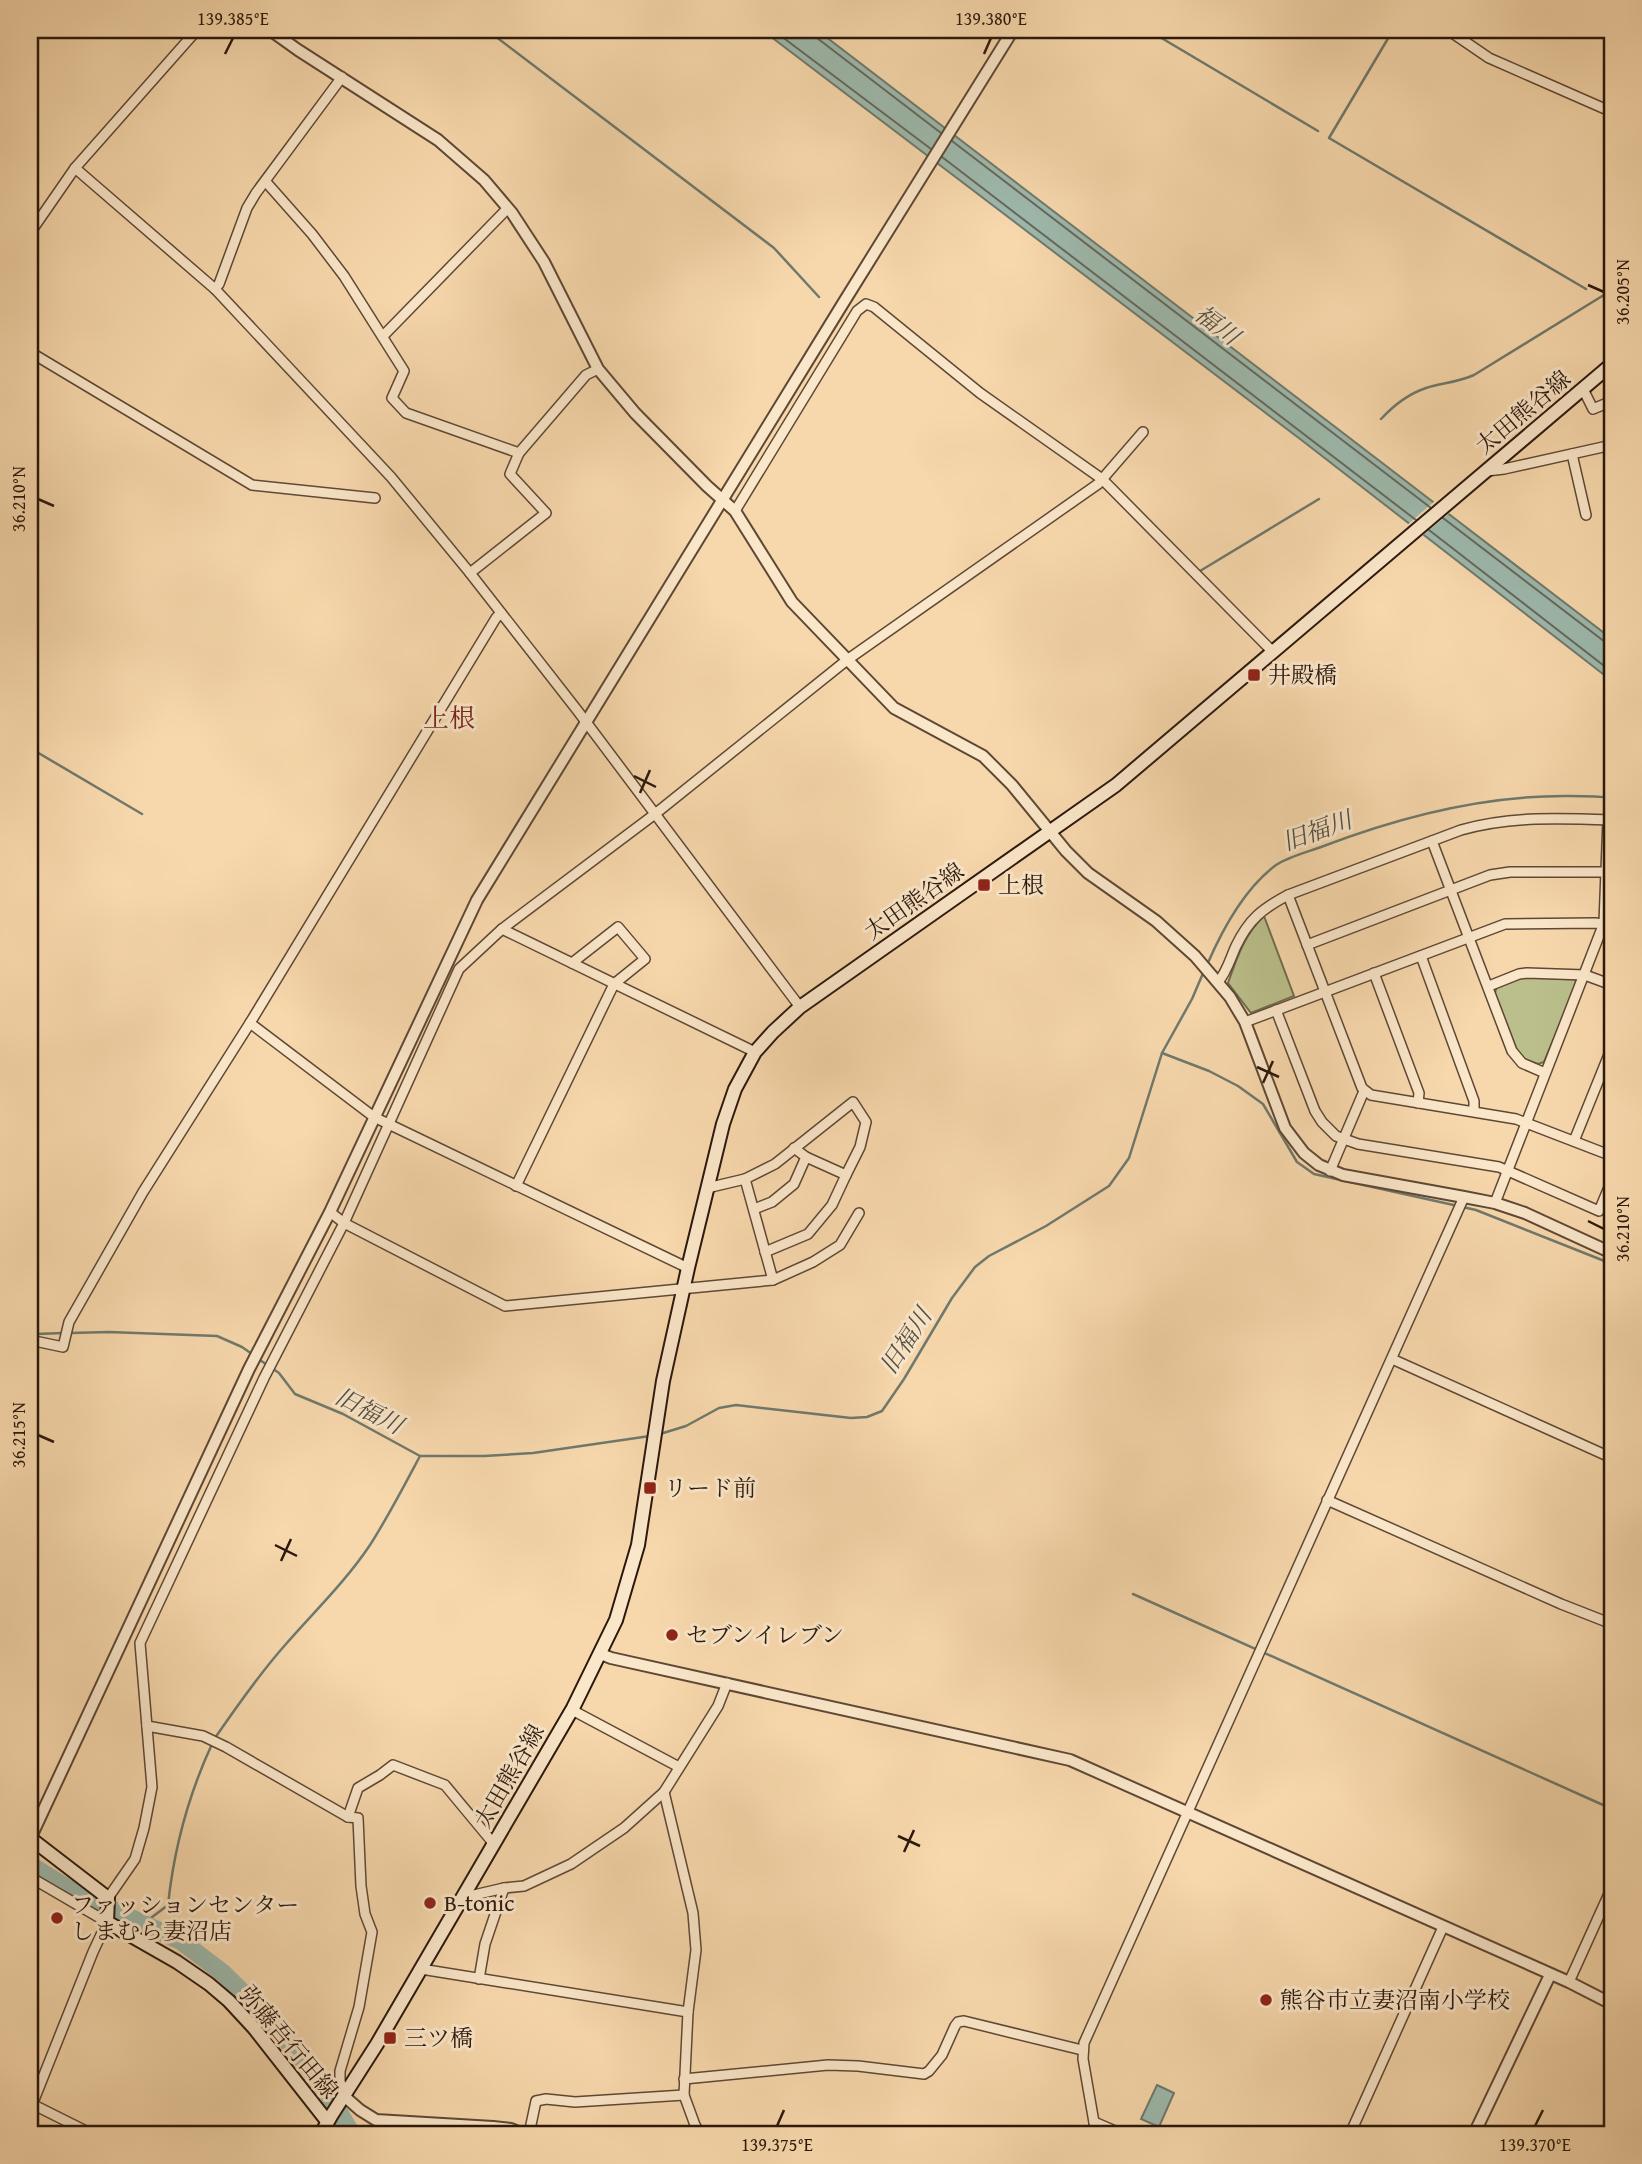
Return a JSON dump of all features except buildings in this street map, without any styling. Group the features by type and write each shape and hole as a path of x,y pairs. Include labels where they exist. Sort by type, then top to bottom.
{"main road":[{"name":"太田熊谷線","path":"329,2119 421,1969 572,1710 616,1620 640,1535 663,1381 707,1188 734,1089 755,1052 800,1007 1116,785 1612,364"},
{"path":"30,1838 108,1898 107,1923"},
{"name":"弥藤吾行田線","path":"107,1923 177,1962 229,2001 329,2119"},
{"path":"321,2134 329,2119"}],"street":[{"path":"30,233 75,168 197,30"},
{"path":"270,30 438,140 484,180 508,208 544,262 597,369 635,413 735,510 792,602 894,708 983,756 1012,785 1066,851 1088,873 1156,921 1216,979 1245,1023 1285,1128 1304,1153 1330,1171 1383,1184 1495,1203 1525,1213 1612,1253"},
{"path":"30,1838 248,1369 330,1212 477,900 1013,30"},
{"path":"1448,30 1489,58 1612,112"},
{"path":"215,289 247,208 342,77"},
{"path":"75,168 215,289 391,477 501,613 800,1007"},
{"path":"266,182 344,276 404,370 392,398 406,413 519,453"},
{"path":"383,336 508,208"},
{"path":"735,510 858,311 866,304 874,307 981,393 1102,479 1273,652"},
{"path":"30,352 252,485 375,498"},
{"path":"470,573 546,513 510,474 519,453 586,375 597,369"},
{"path":"1583,389 1593,409 1612,401"},
{"path":"108,1898 135,1859 152,1787 140,1643 264,1378 344,1223 459,969 502,929 655,814 847,660 1102,479 1143,432"},
{"path":"1487,471 1612,445"},
{"path":"1572,454 1586,516"},
{"path":"30,1340 63,1347 69,1322 143,1192 250,1023 380,806 501,613"},
{"path":"1216,979 1223,976 1253,918 1288,895 1473,827 1508,820 1610,820 1608,924 1545,1073 1495,1203"},
{"path":"1432,841 1512,1051 1517,1060 1545,1073"},
{"path":"1307,945 1490,875 1510,872 1610,872"},
{"path":"1288,895 1364,1091 1371,1096 1474,1111 1526,1122 1612,1156"},
{"path":"1245,1023 1505,924 1608,924"},
{"path":"516,1186 614,984 645,959 618,927 572,963"},
{"path":"502,929 755,1052"},
{"path":"1421,956 1474,1101 1474,1111"},
{"path":"1489,986 1527,973 1585,975 1612,985"},
{"path":"1374,974 1419,1093 1418,1103"},
{"path":"1276,1010 1315,1111 1327,1129 1343,1140 1507,1170 1599,1211 1612,1180"},
{"path":"250,1023 374,1117 688,1268"},
{"path":"1574,1141 1612,1047"},
{"path":"1330,1171 1364,1091"},
{"path":"707,1188 745,1179 775,1164 853,1102 866,1122 860,1147 832,1205 808,1234 765,1252"},
{"path":"794,1148 806,1157 846,1175"},
{"path":"754,1209 772,1202 793,1184 806,1157"},
{"path":"745,1179 773,1280"},
{"path":"1096,2134 1083,2050 1464,1197"},
{"path":"330,1212 344,1223 505,1306 773,1280 813,1262 840,1245 859,1213"},
{"path":"1392,1359 1612,1458"},
{"path":"1327,1500 1612,1625"},
{"path":"601,1654 1070,1760 1569,1982 1612,2004"},
{"path":"464,1895 524,1886 571,1864 624,1828 664,1792 718,1706 727,1683"},
{"path":"572,1710 679,1767"},
{"path":"147,1726 203,1736 348,1817 358,1818 361,1886 365,1913 372,1932 359,2007 340,2071 343,2099 376,2119 493,2127 511,2129 523,2134"},
{"path":"348,1817 358,1788 393,1765 445,1785 494,1844"},
{"path":"664,1792 693,1913 696,1950 688,2012 684,2095 700,2134"},
{"path":"30,1877 107,1923 30,2106 92,2134"},
{"path":"1569,1982 1612,1887"},
{"path":"479,1979 485,1944 504,1888"},
{"path":"1350,2134 1443,1927"},
{"path":"421,1969 688,2012"},
{"path":"1474,2134 1550,1975"},
{"path":"684,2079 828,2065 924,2074 942,2055 958,2022 964,2021 1083,2050"},
{"path":"530,2134 536,2101 546,2099 575,2102 684,2095"},
{"path":"1094,2122 1122,2134"}],"green space":[{"path":"1264,916 1294,996 1251,1013 1228,983 1246,939"},
{"path":"1520,977 1573,977 1577,983 1544,1062 1538,1064 1524,1059 1517,1052 1495,993 1497,985"}],"water":[{"path":"762,30 817,30 1612,639 1612,681 1304,442"},
{"path":"1157,2085 1174,2093 1159,2127 1141,2119"}],"pier":[{"path":"1437,499 1452,511 1421,537 1406,526"}],"waterway":[{"path":"487,30 774,248 819,297"},
{"path":"1148,30 1318,131"},
{"path":"1393,30 1329,138 1586,289"},
{"path":"1381,419 1413,393 1474,375 1612,290"},
{"path":"1200,571 1319,499"},
{"path":"30,748 142,814"},
{"name":"旧福川","path":"1207,965 1227,924 1254,885 1276,865 1292,857 1412,817 1475,804 1538,797 1612,798"},
{"name":"旧福川","path":"660,1434 686,1426 719,1408 736,1405 851,1418 867,1417 882,1411 952,1298 975,1267 989,1256 1046,1226 1109,1186 1129,1158 1162,1053 1204,971"},
{"path":"1162,1053 1209,1071 1238,1086 1263,1104 1297,1162 1314,1174 1476,1210 1612,1264"},
{"name":"旧福川","path":"30,1332 64,1333"},
{"name":"旧福川","path":"70,1333 217,1336 252,1354"},
{"name":"旧福川","path":"257,1358 279,1373 295,1394 343,1414 420,1456 533,1453 650,1436"},
{"path":"215,1738 267,1666 361,1558 420,1456"},
{"path":"1133,1594 1612,1809"},
{"path":"143,1924 168,1905 183,1823 212,1744"},
{"path":"30,1865 72,1891 181,1941 223,1973 266,2015 321,2082 352,2134"}],"place":[{"name":"井殿橋","path":"1254,675"},
{"name":"上根","path":"984,885"},
{"name":"リード前","path":"650,1488"},
{"name":"セブンイレブン","path":"672,1635"},
{"name":"B-tonic","path":"430,1903"},
{"name":"ファッションセンター しまむら妻沼店","path":"57,1918"},
{"name":"熊谷市立妻沼南小学校","path":"1266,2000"},
{"name":"三ツ橋","path":"390,2038"}],"district":[{"name":"上根","path":"449,718"}],"water label":[{"name":"福川","path":"1217,325"}]}
